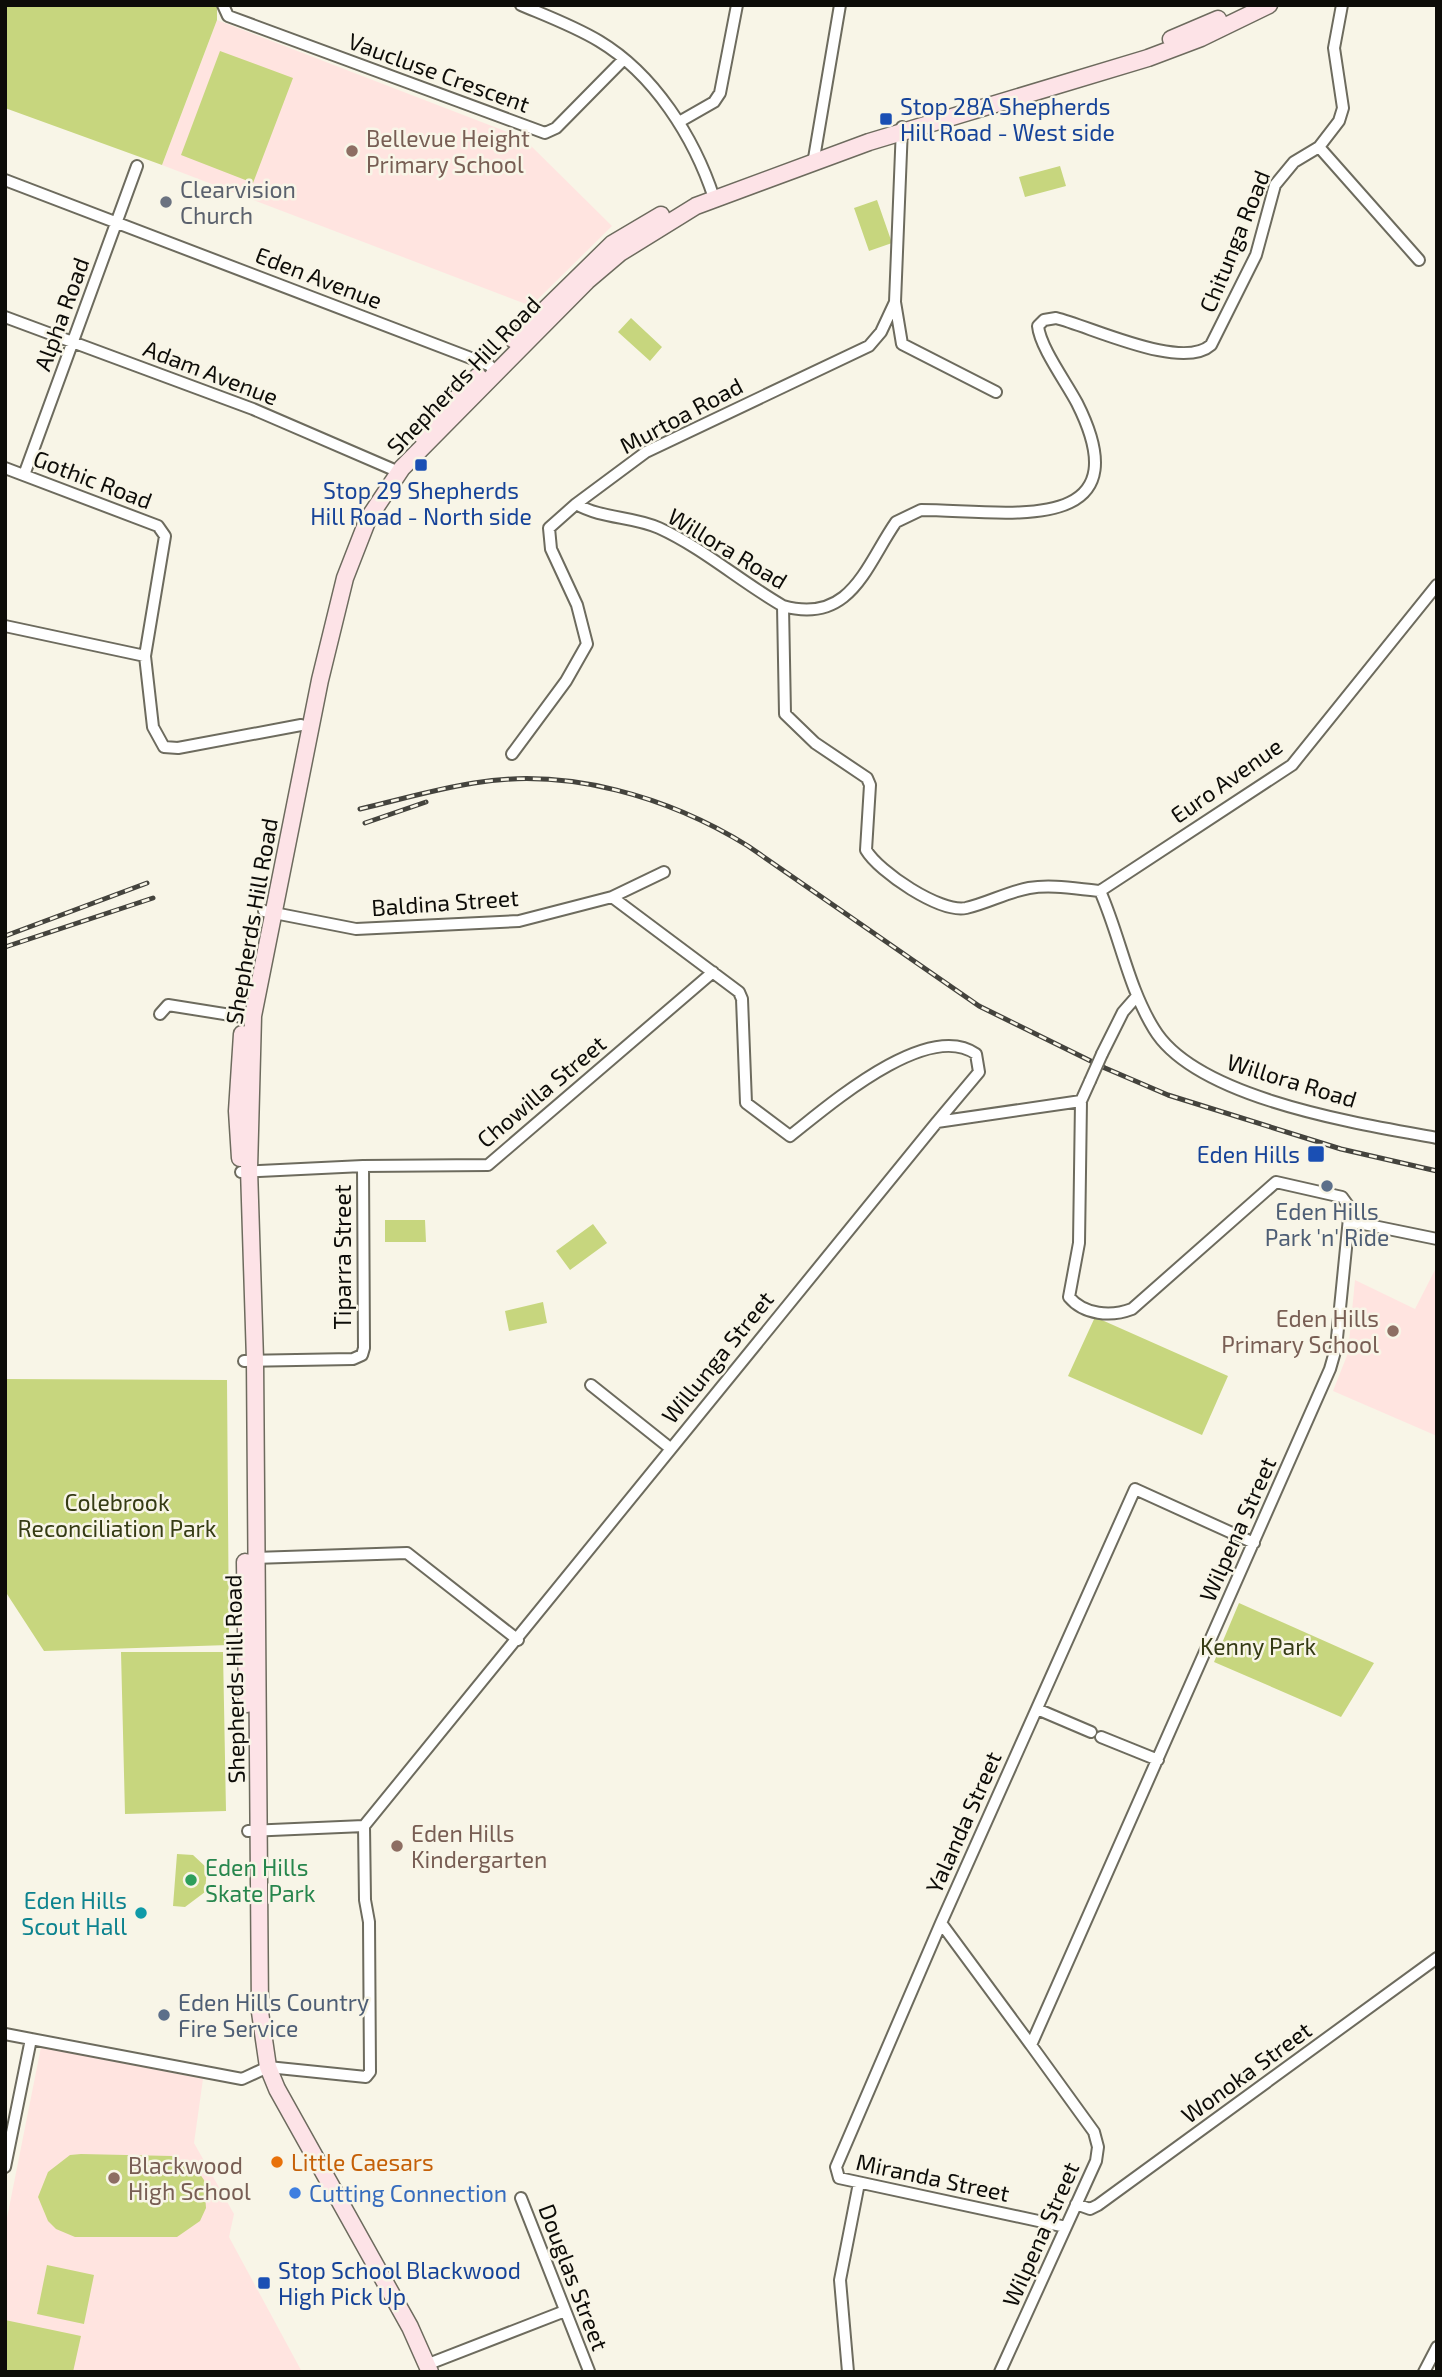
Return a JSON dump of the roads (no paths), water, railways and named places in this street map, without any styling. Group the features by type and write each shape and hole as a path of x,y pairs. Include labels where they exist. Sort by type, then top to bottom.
{"main road":[{"name":"Shepherds Hill Road","path":"428,2368 402,2333 282,2120 249,2014 253,1831 245,1171 253,1016 268,912 301,725 349,534 369,496 493,369 620,253 712,194 1147,49 1246,5"},
{"name":"Shepherds Hill Road","path":"902,129 1172,50 1269,5"},
{"name":"Shepherds Hill Road","path":"245,1171 237,1111 243,1017 345,578 368,519 396,469"}],"street":[{"name":"Vaucluse Crescent","path":"223,5 228,16 545,132 556,128 624,59"},
{"path":"521,5 599,41 624,59 679,121 712,194"},
{"path":"679,121 714,102 720,93 737,5"},
{"path":"814,159 840,5"},
{"name":"Chitunga Road","path":"783,606 825,606 842,601 856,587 896,522 906,515 921,510 1032,513 1074,501 1084,492 1094,468 1093,448 1086,421 1038,332 1040,322 1056,318 1180,354 1204,351 1218,335 1251,268 1275,185 1294,162 1319,147 1339,121 1343,108 1334,48 1342,5"},
{"name":"Murtoa Road","path":"512,754 566,681 587,644 578,605 551,549 549,528 576,504 646,452 869,346 881,332 895,302 902,129"},
{"path":"1319,147 1419,260"},
{"name":"Alpha Road","path":"24,475 137,166"},
{"name":"Eden Avenue","path":"5,180 493,369"},
{"path":"895,302 902,344 996,392"},
{"name":"Adam Avenue","path":"5,317 253,409 396,469"},
{"name":"Gothic Road","path":"5,468 158,526 165,536 145,656 153,727 164,747 178,748 301,725"},
{"name":"Willora Road","path":"576,504 599,514 655,526 677,536 783,606 782,703 785,714 815,743 867,778 870,792 865,841 872,860 937,903 951,908 964,908 1030,888 1100,891 1138,996 1159,1037 1217,1081 1320,1114 1437,1138"},
{"name":"Euro Avenue","path":"1100,891 1292,765 1437,585"},
{"path":"5,626 145,656"},
{"name":"Baldina Street","path":"268,912 356,929 519,921 612,897 664,872"},
{"path":"612,897 713,972"},
{"name":"Willunga Street","path":"364,1826 979,1072 976,1054 969,1049 959,1046 937,1048 872,1072 790,1136 746,1104 742,999 739,992 713,972"},
{"name":"Chowilla Street","path":"245,1171 488,1165 713,972"},
{"path":"937,1122 1081,1101 1123,1012 1138,996"},
{"path":"160,1014 168,1005 243,1017"},
{"name":"Wilpena Street","path":"1031,2045 1254,1543 1336,1348 1350,1208 1342,1197 1276,1182 1132,1309 1121,1313 1100,1313 1077,1307 1069,1297 1079,1243 1081,1101"},
{"name":"Tiparra Street","path":"249,1361 354,1359 362,1355 363,1166"},
{"path":"1349,1221 1437,1239"},
{"path":"591,1385 670,1448"},
{"name":"Yalanda Street","path":"836,2173 941,1923 1135,1489 1254,1543"},
{"path":"250,1558 407,1553 518,1640"},
{"path":"1037,1709 1158,1760"},
{"path":"5,2034 242,2079 264,2069 360,2079 370,2072 369,1922 365,1900 364,1826 253,1831"},
{"name":"Wilpena Street","path":"941,1923 1094,2132 1098,2147 1096,2161 1000,2372"},
{"name":"Wonoka Street","path":"1076,2204 1090,2208 1098,2205 1437,1958"},
{"path":"5,2167 32,2039"},
{"name":"Miranda Street","path":"836,2173 839,2178 859,2183 1066,2227"},
{"path":"848,2372 841,2280 859,2183"},
{"name":"Douglas Street","path":"521,2198 589,2371"},
{"path":"428,2368 565,2311"},
{"path":"1424,2372 1437,2347"}],"railway":[{"path":"360,809 460,785 510,779 581,783 651,800 685,813 748,846 979,1006 1105,1068 1168,1095 1341,1149 1437,1171"},
{"path":"365,823 426,802"},
{"path":"5,936 147,883"},
{"path":"5,947 153,898"}],"place":[{"name":"Stop 28A Shepherds Hill Road - West side","path":"886,119"},
{"name":"Bellevue Height Primary School","path":"352,151"},
{"name":"Clearvision Church","path":"166,202"},
{"name":"Stop 29 Shepherds Hill Road - North side","path":"421,465"},
{"name":"Eden Hills","path":"1316,1154"},
{"name":"Eden Hills Park 'n' Ride","path":"1327,1186"},
{"name":"Eden Hills Primary School","path":"1393,1331"},
{"name":"Eden Hills Kindergarten","path":"397,1846"},
{"name":"Eden Hills Skate Park","path":"191,1880"},
{"name":"Eden Hills Scout Hall","path":"141,1913"},
{"name":"Eden Hills Country Fire Service","path":"164,2015"},
{"name":"Little Caesars","path":"277,2162"},
{"name":"Blackwood High School","path":"114,2178"},
{"name":"Cutting Connection","path":"295,2193"},
{"name":"Stop School Blackwood High Pick Up","path":"264,2283"}],"park label":[{"name":"Colebrook Reconciliation Park","path":"117,1515"},
{"name":"Kenny Park","path":"1258,1646"}]}
